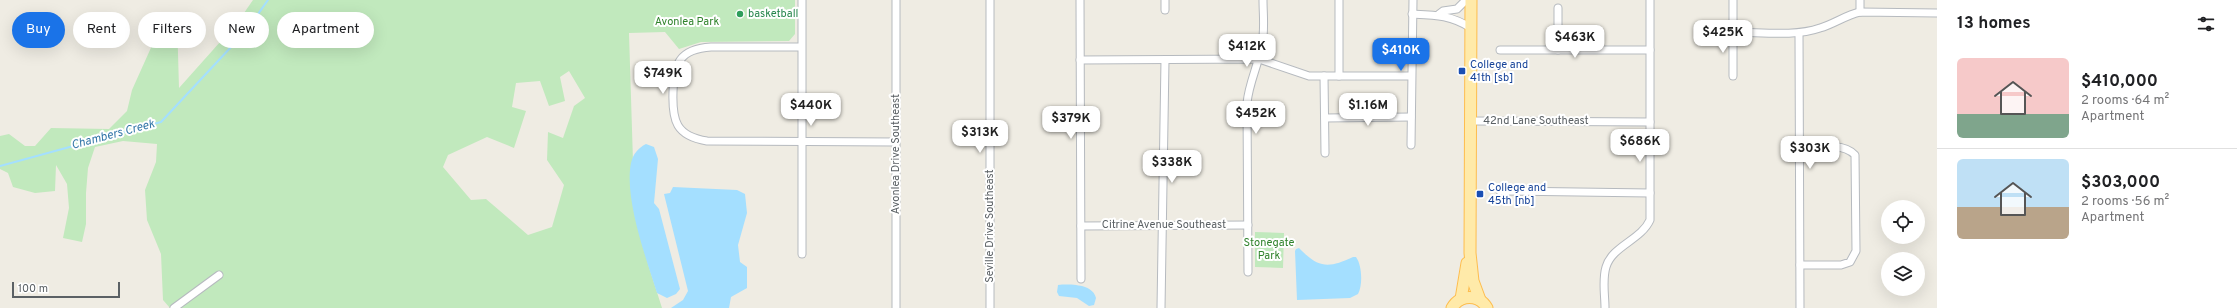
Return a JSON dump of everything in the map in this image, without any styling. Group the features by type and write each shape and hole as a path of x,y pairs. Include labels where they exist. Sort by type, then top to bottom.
{"main road":[{"path":"1471,0 1470,253 1473,281 1484,304"},
{"path":"1461,299 1470,253"},
{"path":"1452,308 1461,299 1471,297 1484,304"}],"street":[{"path":"802,0 802,254"},
{"name":"Avonlea Drive Southeast","path":"896,0 896,308"},
{"name":"Seville Drive Southeast","path":"990,0 990,308"},
{"path":"1080,0 1081,279"},
{"path":"1165,0 1165,10"},
{"path":"1248,272 1247,103 1249,85 1259,59 1263,42 1263,0"},
{"path":"1339,0 1339,76"},
{"path":"1411,145 1412,0"},
{"path":"1412,14 1439,14 1443,11 1457,9 1466,0"},
{"path":"1605,308 1606,266 1616,252 1647,227 1650,220 1650,0"},
{"path":"1733,0 1733,76"},
{"path":"1860,0 1860,12"},
{"path":"1558,8 1558,50"},
{"path":"1733,32 1799,32 1820,29 1860,12 1937,13"},
{"path":"1439,14 1443,18 1457,19 1471,28"},
{"path":"1799,32 1801,148 1800,308"},
{"path":"801,47 711,47 692,50 682,57 676,66 673,108 674,120 678,127 689,137 696,139 802,142 895,142"},
{"path":"1500,50 1650,50"},
{"path":"1080,60 1259,59 1309,76 1411,76"},
{"path":"1161,308 1165,60"},
{"path":"1324,76 1325,153"},
{"path":"1325,118 1411,117"},
{"name":"42nd Lane Southeast","path":"1471,121 1650,122"},
{"path":"1800,265 1840,265 1850,262 1856,251 1855,155 1851,151 1838,147 1801,148"},
{"path":"1500,191 1650,193"},
{"name":"Citrine Avenue Southeast","path":"1081,226 1248,225"},
{"path":"174,308 219,275"}],"green space":[{"name":"Avonlea Park","path":"253,0 795,0 795,34 789,41 701,42 679,49 665,32 629,33 634,194 648,264 662,308 170,308 163,300 161,254 147,220 145,190 156,162 157,144 123,141 95,147 88,168 86,224 82,242 63,238 69,208 67,184 56,165 55,191 35,193 13,187 8,173 0,169 0,136 9,134 25,146 35,146 51,128 109,129 127,111 132,90 151,48 178,48 179,88 215,48 269,48 269,12 245,12","holes":["569,71 585,98 574,106 563,138 548,132 547,160 564,185 552,227 528,235 486,199 471,200 443,167 448,155 487,137 514,148 526,111 512,107 516,83 540,81 549,106 565,101 560,77"]},
{"name":"Stonegate Park","path":"1255,232 1284,233 1283,268 1255,267"}],"water":[{"path":"646,144 654,147 658,159 654,203 659,209 680,289 676,294 667,298 657,293 642,246 633,210 630,177 631,163 636,152"},
{"path":"673,187 737,190 745,194 747,213 738,245 740,262 747,267 747,288 731,297 729,308 671,308 683,300 688,291 664,194 670,193"},
{"path":"1299,248 1312,260 1324,264 1331,265 1356,257 1360,265 1361,275 1361,286 1358,294 1350,298 1297,300 1295,251"},
{"path":"1058,285 1075,285 1086,287 1094,293 1096,298 1094,305 1089,306 1077,298 1059,296 1057,292"}],"waterway":[{"name":"Chambers Creek","path":"0,166 161,122 246,31 268,0"}],"place":[{"name":"basketball","path":"740,14"},
{"name":"College and 41th [sb]","path":"1462,71"},
{"name":"College and 45th [nb]","path":"1480,194"}]}
